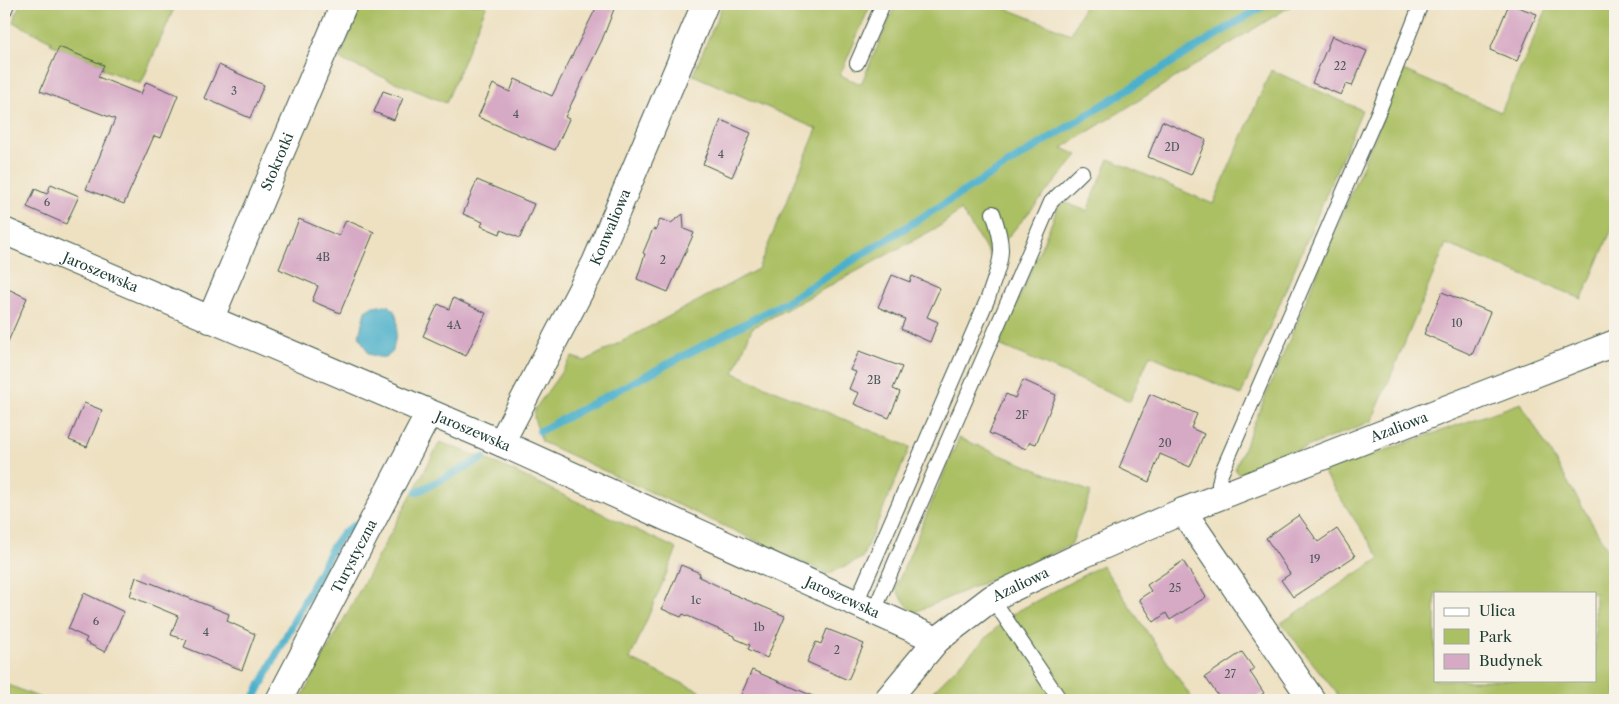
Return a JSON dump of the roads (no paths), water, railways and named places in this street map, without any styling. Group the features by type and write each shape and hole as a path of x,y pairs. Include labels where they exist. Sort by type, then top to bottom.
{"street":[{"name":"Stokrotki","path":"210,320 344,4"},
{"name":"Konwaliowa","path":"500,443 595,263 705,4"},
{"name":"Jaroszewska","path":"4,231 500,443 937,640"},
{"name":"Azaliowa","path":"887,700 937,640 992,598 1078,557 1183,511 1615,343"},
{"name":"Turystyczna","path":"279,700 429,413"},
{"path":"1183,511 1312,700"}],"lane":[{"path":"4,11 7,4"},
{"path":"857,63 883,4"},
{"path":"1220,497 1219,484 1221,474 1380,108 1421,4"},
{"path":"865,607 1052,202 1082,172"},
{"path":"865,607 988,298 1002,254 1001,237 993,213"},
{"path":"992,598 1060,700"}],"water":[{"path":"387,305 392,308 397,319 396,332 393,351 388,356 379,357 369,354 359,336 365,311 373,306"}],"waterway":[{"path":"540,431 784,303 1266,4"},
{"path":"417,492 483,458"},
{"path":"253,700 332,548 342,534 361,521"}]}
